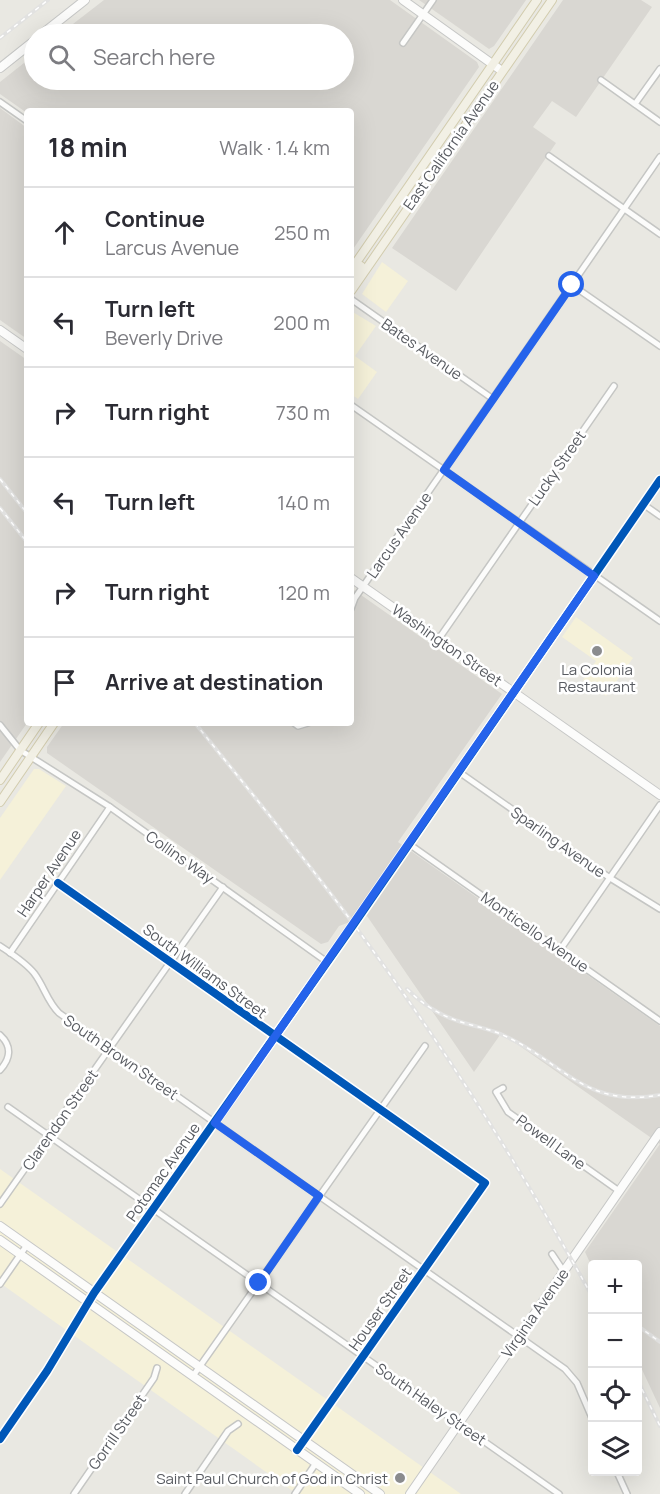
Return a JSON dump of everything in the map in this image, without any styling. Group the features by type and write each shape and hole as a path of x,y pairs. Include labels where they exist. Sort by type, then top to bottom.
{"main road":[{"name":"East California Avenue","path":"354,266 537,0"},
{"name":"East California Avenue","path":"354,287 552,0"},
{"path":"375,256 398,210 395,205"},
{"path":"354,276 366,258 368,246"},
{"path":"0,780 37,726"},
{"path":"0,802 52,726"}],"street":[{"path":"55,24 85,0"},
{"path":"403,0 502,71"},
{"path":"404,43 433,0"},
{"path":"0,68 24,48"},
{"path":"635,104 660,69"},
{"path":"601,80 660,122"},
{"path":"0,102 24,119"},
{"path":"549,156 660,234"},
{"name":"Larcus Avenue","path":"354,600 660,157"},
{"path":"572,285 660,346"},
{"name":"Bates Avenue","path":"354,301 493,399"},
{"path":"0,330 24,347"},
{"name":"Lucky Street","path":"438,640 614,386"},
{"path":"354,407 660,621"},
{"name":"Potomac Avenue","path":"0,1439 47,1371 94,1293 275,1037 660,480"},
{"path":"643,504 660,516"},
{"name":"Washington Street","path":"354,580 660,795"},
{"name":"Collins Way","path":"0,725 20,750 110,807 327,962"},
{"name":"Sparling Avenue","path":"459,772 610,878 660,909"},
{"path":"560,950 660,805"},
{"name":"Harper Avenue","path":"10,953 110,807"},
{"name":"Monticello Avenue","path":"409,844 660,1021"},
{"name":"South Williams Street","path":"58,883 485,1183"},
{"name":"Clarendon Street","path":"0,1204 224,887"},
{"name":"South Brown Street","path":"0,946 35,974 47,999 59,1013 519,1336 571,1375 588,1410"},
{"path":"0,1035 7,1042 10,1053 0,1070"},
{"path":"193,1376 425,1046"},
{"name":"Powell Lane","path":"503,1088 496,1092 508,1112 619,1191"},
{"name":"South Haley Street","path":"8,1107 559,1494"},
{"name":"Virginia Avenue","path":"410,1494 660,1132"},
{"name":"Houser Street","path":"297,1450 485,1183"},
{"path":"0,1226 380,1494"},
{"path":"0,1240 360,1494"},
{"path":"0,1284 27,1245"},
{"path":"552,1254 564,1272"},
{"name":"Gorrill Street","path":"74,1494 154,1378 157,1368"},
{"path":"185,1494 228,1431 238,1424"},
{"path":"296,1494 316,1463"},
{"path":"619,1476 627,1494"}],"shaded area":[{"path":"104,0 390,0 477,62 479,67 354,248 354,108 24,108 24,111 0,94 0,82 24,63 24,90 354,90 354,24 73,24"},
{"path":"419,0 526,0 494,46 489,49"},
{"path":"563,0 641,0 652,7 576,117 552,101 533,127 556,143 456,291 392,248"},
{"path":"0,108 24,126 24,337 0,320"},
{"path":"382,262 408,281 386,312 362,294"},
{"path":"354,313 376,326 355,356 377,372 358,399 354,396"},
{"path":"0,341 24,358 25,726 0,762"},
{"path":"354,590 502,694 398,842 660,1026 660,1144 517,1044 500,1035 474,1072 367,916 339,926 328,942 321,944 47,753 47,747 62,726 354,726"},
{"path":"576,617 633,658 606,696 583,680 596,661 562,637"},
{"path":"34,769 39,769 66,786 0,880 0,818"},
{"path":"660,1144 660,1408 642,1370 642,1260 589,1260 585,1252"},
{"path":"0,1169 461,1494 297,1494 0,1283"}],"railway":[{"path":"0,38 48,0"},
{"path":"0,479 24,509"},
{"path":"0,508 24,538"},
{"path":"197,726 336,900 419,1016 509,1154 588,1289"},
{"path":"407,989 439,1013 505,1036 593,1089 612,1095 634,1097 660,1095"},
{"path":"642,1329 660,1342"},
{"path":"642,1389 660,1426"}],"cycle path":[{"path":"0,1439 47,1371 94,1293 354,924 660,480"},
{"path":"58,883 485,1183 297,1450"}],"place":[{"name":"La Colonia Restaurant","path":"597,651"},
{"name":"Saint Paul Church of God in Christ","path":"400,1478"}],"route":[{"path":"259,1283 319,1196 215,1123 594,576 444,470 572,285"}]}
